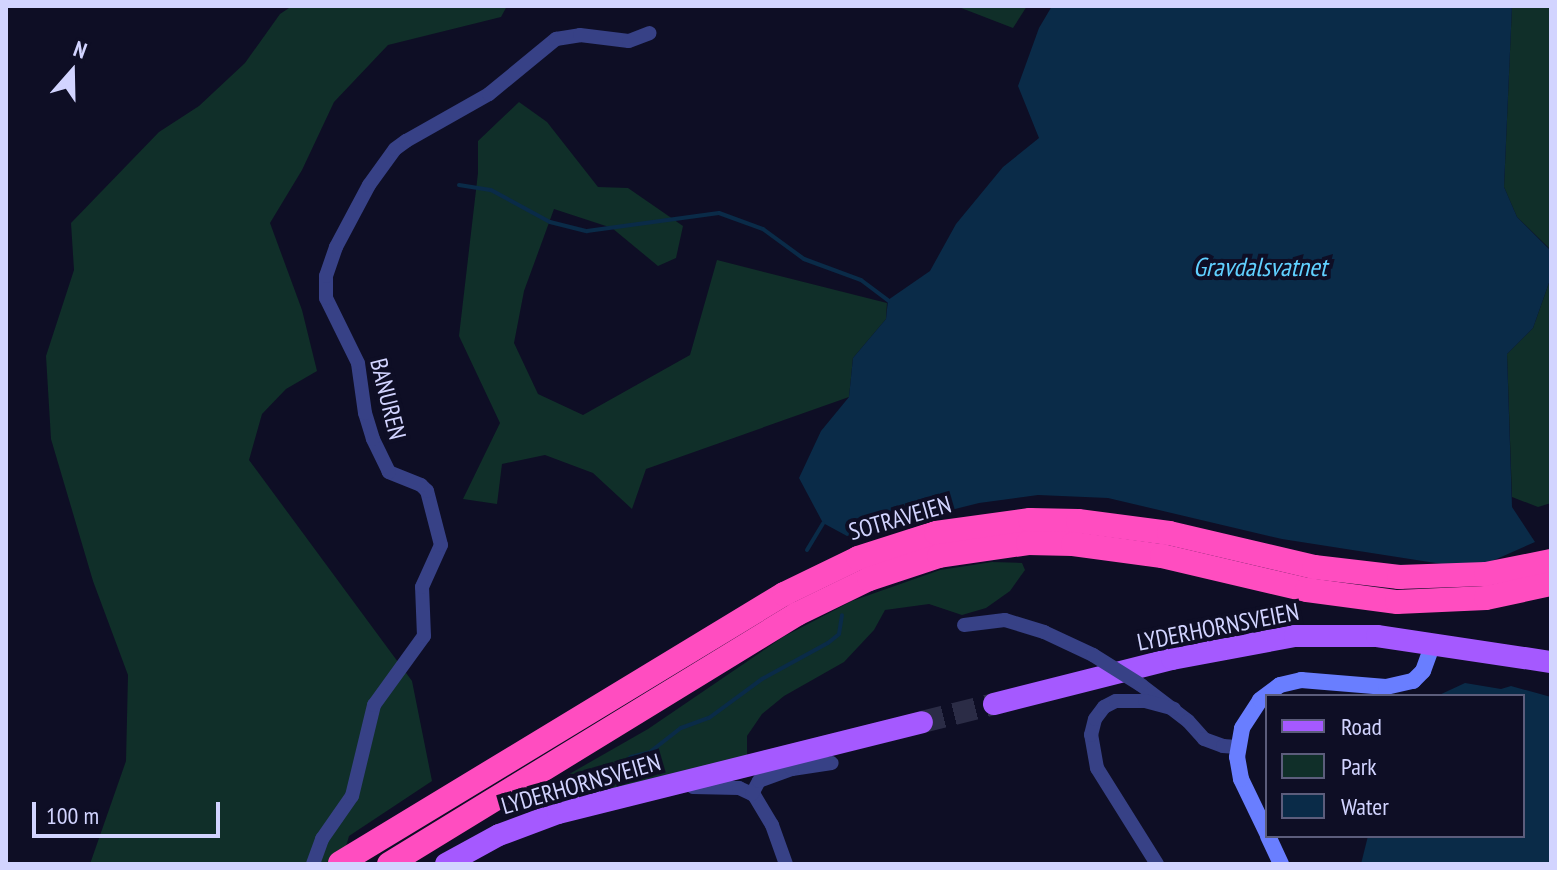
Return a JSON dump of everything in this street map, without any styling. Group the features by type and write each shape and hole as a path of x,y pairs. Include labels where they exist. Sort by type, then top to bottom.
{"highway":[{"name":"SOTRAVEIEN","path":"340,863 784,594 858,558 936,533 1030,520 1093,522 1169,533 1314,567 1399,577 1486,574 1551,561"},
{"name":"SOTRAVEIEN","path":"389,864 797,614 869,579 939,556 1028,543 1073,544 1162,556 1359,599 1443,602 1551,584"},
{"path":"1443,602 1487,608 1551,596"}],"main road":[{"name":"LYDERHORNSVEIEN","path":"994,704 1268,639 1352,635 1551,662"},
{"name":"LYDERHORNSVEIEN","path":"446,864 525,824 691,779 790,762 922,722"}],"street":[{"name":"BANUREN","path":"313,864 322,839 352,796 374,705 424,636 422,587 441,545 427,491 421,485 389,472 373,439 365,413 358,363 326,298 326,276 336,247 369,185 395,149 489,94 545,46 568,36 629,41 650,33"},
{"path":"964,625 1005,620 1054,635 1141,685 1174,709 1204,739 1237,747"},
{"path":"1270,694 1280,685 1315,679 1365,686 1413,681 1423,671 1433,644"},
{"path":"1265,698 1252,710 1237,747 1241,779 1265,828"},
{"path":"1157,864 1097,768 1091,735 1095,719 1104,707 1116,701 1145,701 1174,709"},
{"path":"752,794 755,786 790,762 832,763"},
{"path":"691,779 693,787 739,788 752,794 772,825 786,864"},
{"path":"1270,838 1281,864"},
{"path":"1145,846 1148,864"}],"green space":[{"path":"292,6 507,6 501,17 388,45 334,102 302,170 270,223 302,310 317,371 286,389 262,414 249,460 412,681 432,781 349,836 341,864 90,864 126,761 128,675 93,581 51,439 46,356 74,270 71,223 159,132 199,106 245,63 280,14"},
{"path":"956,6 1027,6 1013,28"},
{"path":"1512,6 1551,6 1551,250 1517,217 1504,187"},
{"path":"519,102 547,122 598,187 628,188 683,226 676,258 658,266 612,228 554,209 524,291 514,343 538,394 583,415 690,355 717,260 887,303 886,319 853,358 849,397 646,469 632,509 593,473 545,455 502,464 497,504 463,499 500,423 459,336 478,173 478,141"},
{"path":"1551,277 1551,503 1538,507 1512,497 1507,354 1533,328"},
{"path":"992,562 1022,563 1025,570 1010,591 986,608 962,615 929,604 885,610 874,630 844,662 784,696 762,714 747,736 747,757 536,809 527,807 527,800 543,789 648,729 783,637 852,601 940,570"}],"water":[{"name":"Gravdalsvatnet","path":"1052,6 1512,6 1504,187 1517,217 1551,251 1551,277 1533,328 1507,354 1512,507 1535,542 1474,569 1282,539 1108,498 1038,495 979,503 847,536 823,523 799,478 821,431 849,397 853,358 886,319 888,300 930,271 956,224 1003,167 1039,138 1018,86 1039,28"},
{"path":"1465,683 1501,689 1511,686 1551,697 1551,864 1361,864 1368,838 1525,838 1525,694 1441,694"}],"waterway":[{"path":"459,185 491,190 550,222 587,231 719,213 763,229 804,259 861,280 888,300"},
{"path":"807,550 823,523"},
{"path":"596,783 631,757 650,752 681,728 709,718 762,679 828,643 839,634 842,615"}],"tunnel":[{"path":"922,722 994,704"}]}
